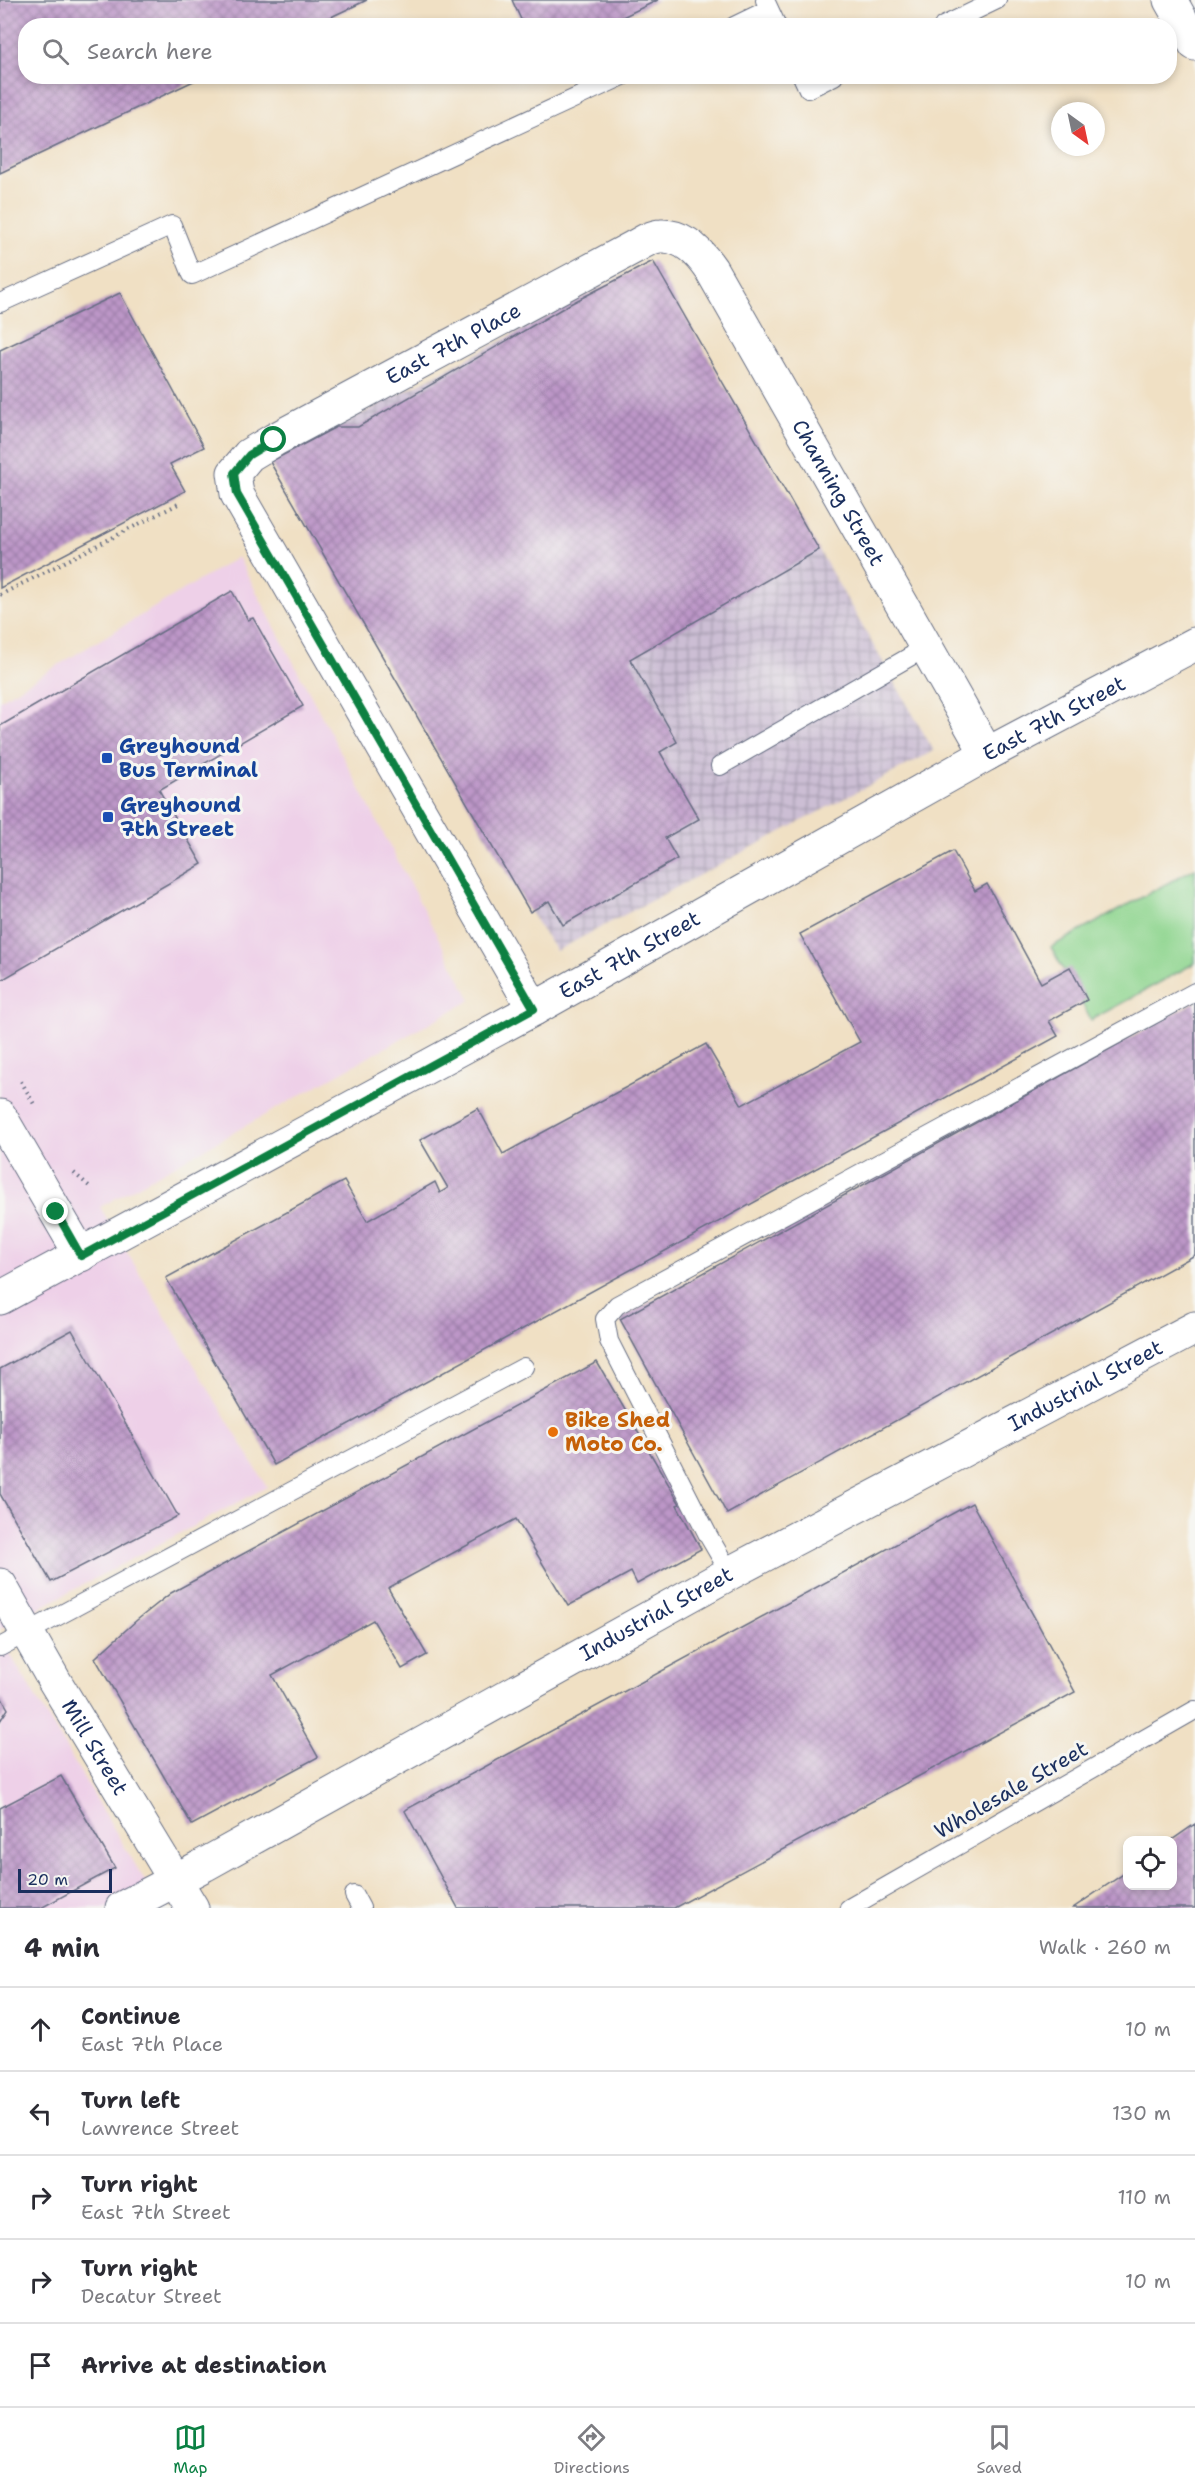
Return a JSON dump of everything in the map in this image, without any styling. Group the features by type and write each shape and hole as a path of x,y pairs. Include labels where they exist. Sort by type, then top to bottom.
{"street":[{"path":"1170,0 1195,44"},
{"name":"East 7th Place","path":"534,1009 249,516 237,494 234,473 249,455 274,440 634,247 660,236 681,240"},
{"name":"Channing Street","path":"681,240 700,253 711,269 987,754"},
{"name":"East 7th Street","path":"0,1298 534,1009 987,754 1195,644"},
{"path":"0,1116 81,1256"},
{"name":"Industrial Street","path":"122,1908 730,1573 1195,1328"},
{"name":"Mill Street","path":"0,1585 13,1639 54,1680 192,1908"}],"lane":[{"path":"960,18 997,0"},
{"path":"755,18 770,12"},
{"path":"0,303 172,225 192,274 606,84"},
{"path":"806,84 808,89 818,84"},
{"path":"720,766 925,648"},
{"path":"730,1573 709,1537 609,1341 605,1319 617,1305 1195,992"},
{"path":"13,1639 524,1367"},
{"name":"Wholesale Street","path":"849,1908 1195,1710"}],"path":[{"path":"0,595 180,503"},
{"path":"21,1080 37,1110"},
{"path":"70,1168 78,1179 89,1186"}],"shaded area":[{"path":"653,261 934,751 556,951 530,912 270,462"},
{"path":"238,557 471,1000 100,1207 267,1487 0,1629 0,700"},
{"path":"0,1637 161,1908 0,1908"}],"green space":[{"path":"1195,868 1195,963 1091,1020 1051,947"}],"building":[{"path":"0,0 367,0 329,18 18,18 18,84 187,84 0,173"},
{"path":"512,0 658,0 621,18 520,18"},
{"path":"653,261 819,550 630,659 677,742 660,752 699,819 665,838 677,859 563,925 549,901 530,912 270,462 336,427 358,427 570,304"},
{"path":"120,293 204,447 170,464 185,491 0,588 0,350"},
{"name":"Greyhound Bus Terminal","path":"232,591 248,620 253,618 303,706 159,790 202,864 0,981 0,726"},
{"path":"953,851 975,891 987,884 1041,983 1070,967 1087,1000 1049,1021 1058,1036 274,1465 166,1278 344,1181 367,1221 435,1182 440,1193 448,1188 420,1140 478,1108 503,1154 706,1044 742,1105 860,1042 800,934"},
{"path":"1195,1002 1195,1255 727,1514 620,1319"},
{"path":"72,1330 178,1516 51,1582 0,1494 0,1369"},
{"path":"597,1362 680,1504 677,1505 701,1549 637,1584 631,1572 568,1606 516,1519 388,1588 427,1655 402,1669 373,1620 272,1675 318,1757 192,1825 95,1658 171,1593"},
{"path":"972,1503 1075,1692 674,1908 458,1908 405,1811 407,1809"},
{"path":"0,1695 8,1709 0,1721"},
{"path":"61,1776 115,1868 41,1908 0,1908 0,1808"},
{"path":"1195,1824 1195,1908 1073,1908 1123,1874 1123,1890 1177,1890 1177,1837"}],"place":[{"name":"Greyhound Bus Terminal","path":"107,758"},
{"name":"Greyhound 7th Street","path":"108,817"},
{"name":"Bike Shed Moto Co.","path":"553,1432"}],"route":[{"path":"56,1212 81,1256 534,1009 237,494 234,473 249,455 274,440"}]}
